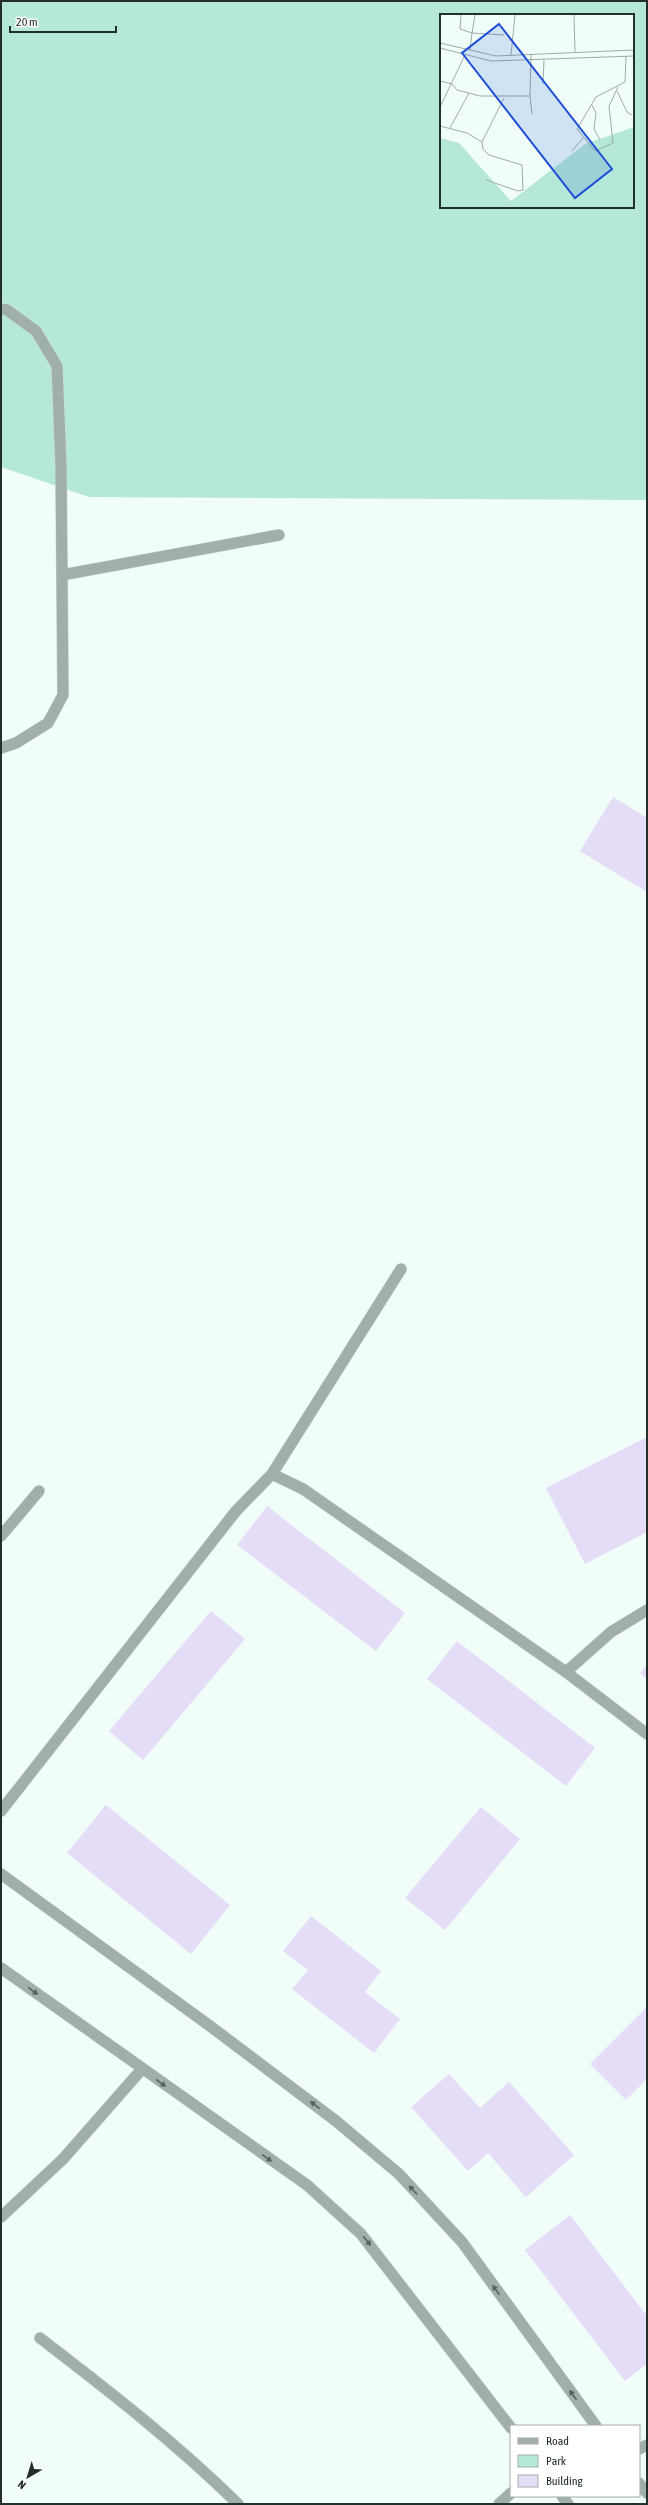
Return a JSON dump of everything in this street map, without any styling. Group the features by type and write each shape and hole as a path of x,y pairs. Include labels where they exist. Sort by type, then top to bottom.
{"street":[{"path":"1,309 7,310 36,331 57,366 61,467 63,695 48,723 16,743 1,748"},
{"path":"62,575 279,535"},
{"path":"1,1811 236,1511 272,1474 401,1269"},
{"path":"272,1474 303,1490 566,1672 647,1734"},
{"path":"1,1536 38,1491"},
{"path":"566,1672 611,1632 647,1610"},
{"path":"1,1874 210,2026 336,2121 399,2174 462,2242 595,2425"},
{"path":"1,1968 307,2185 361,2234 510,2427"},
{"path":"1,2217 63,2159 142,2069"},
{"path":"40,2338 125,2403 203,2469 238,2504"},
{"path":"640,2484 647,2493"},
{"path":"499,2504 510,2494"}],"green space":[{"path":"1,1 647,1 647,500 89,497 1,467"}],"building":[{"path":"613,797 647,818 647,892 580,851"},
{"path":"647,1437 647,1532 585,1564 546,1488"},
{"path":"267,1506 405,1613 376,1651 237,1545"},
{"path":"211,1611 245,1639 143,1760 109,1731"},
{"path":"457,1641 595,1748 566,1786 427,1679"},
{"path":"647,1665 647,1679 640,1673"},
{"path":"106,1805 230,1905 191,1954 67,1853"},
{"path":"481,1807 520,1839 445,1930 405,1898"},
{"path":"311,1916 381,1971 365,1992 400,2019 374,2053 292,1989 308,1970 283,1951"},
{"path":"647,2007 647,2079 626,2100 590,2064"},
{"path":"449,2074 480,2108 509,2082 574,2155 526,2197 488,2153 468,2171 411,2107"},
{"path":"570,2215 647,2316 647,2364 625,2381 525,2250"}]}
